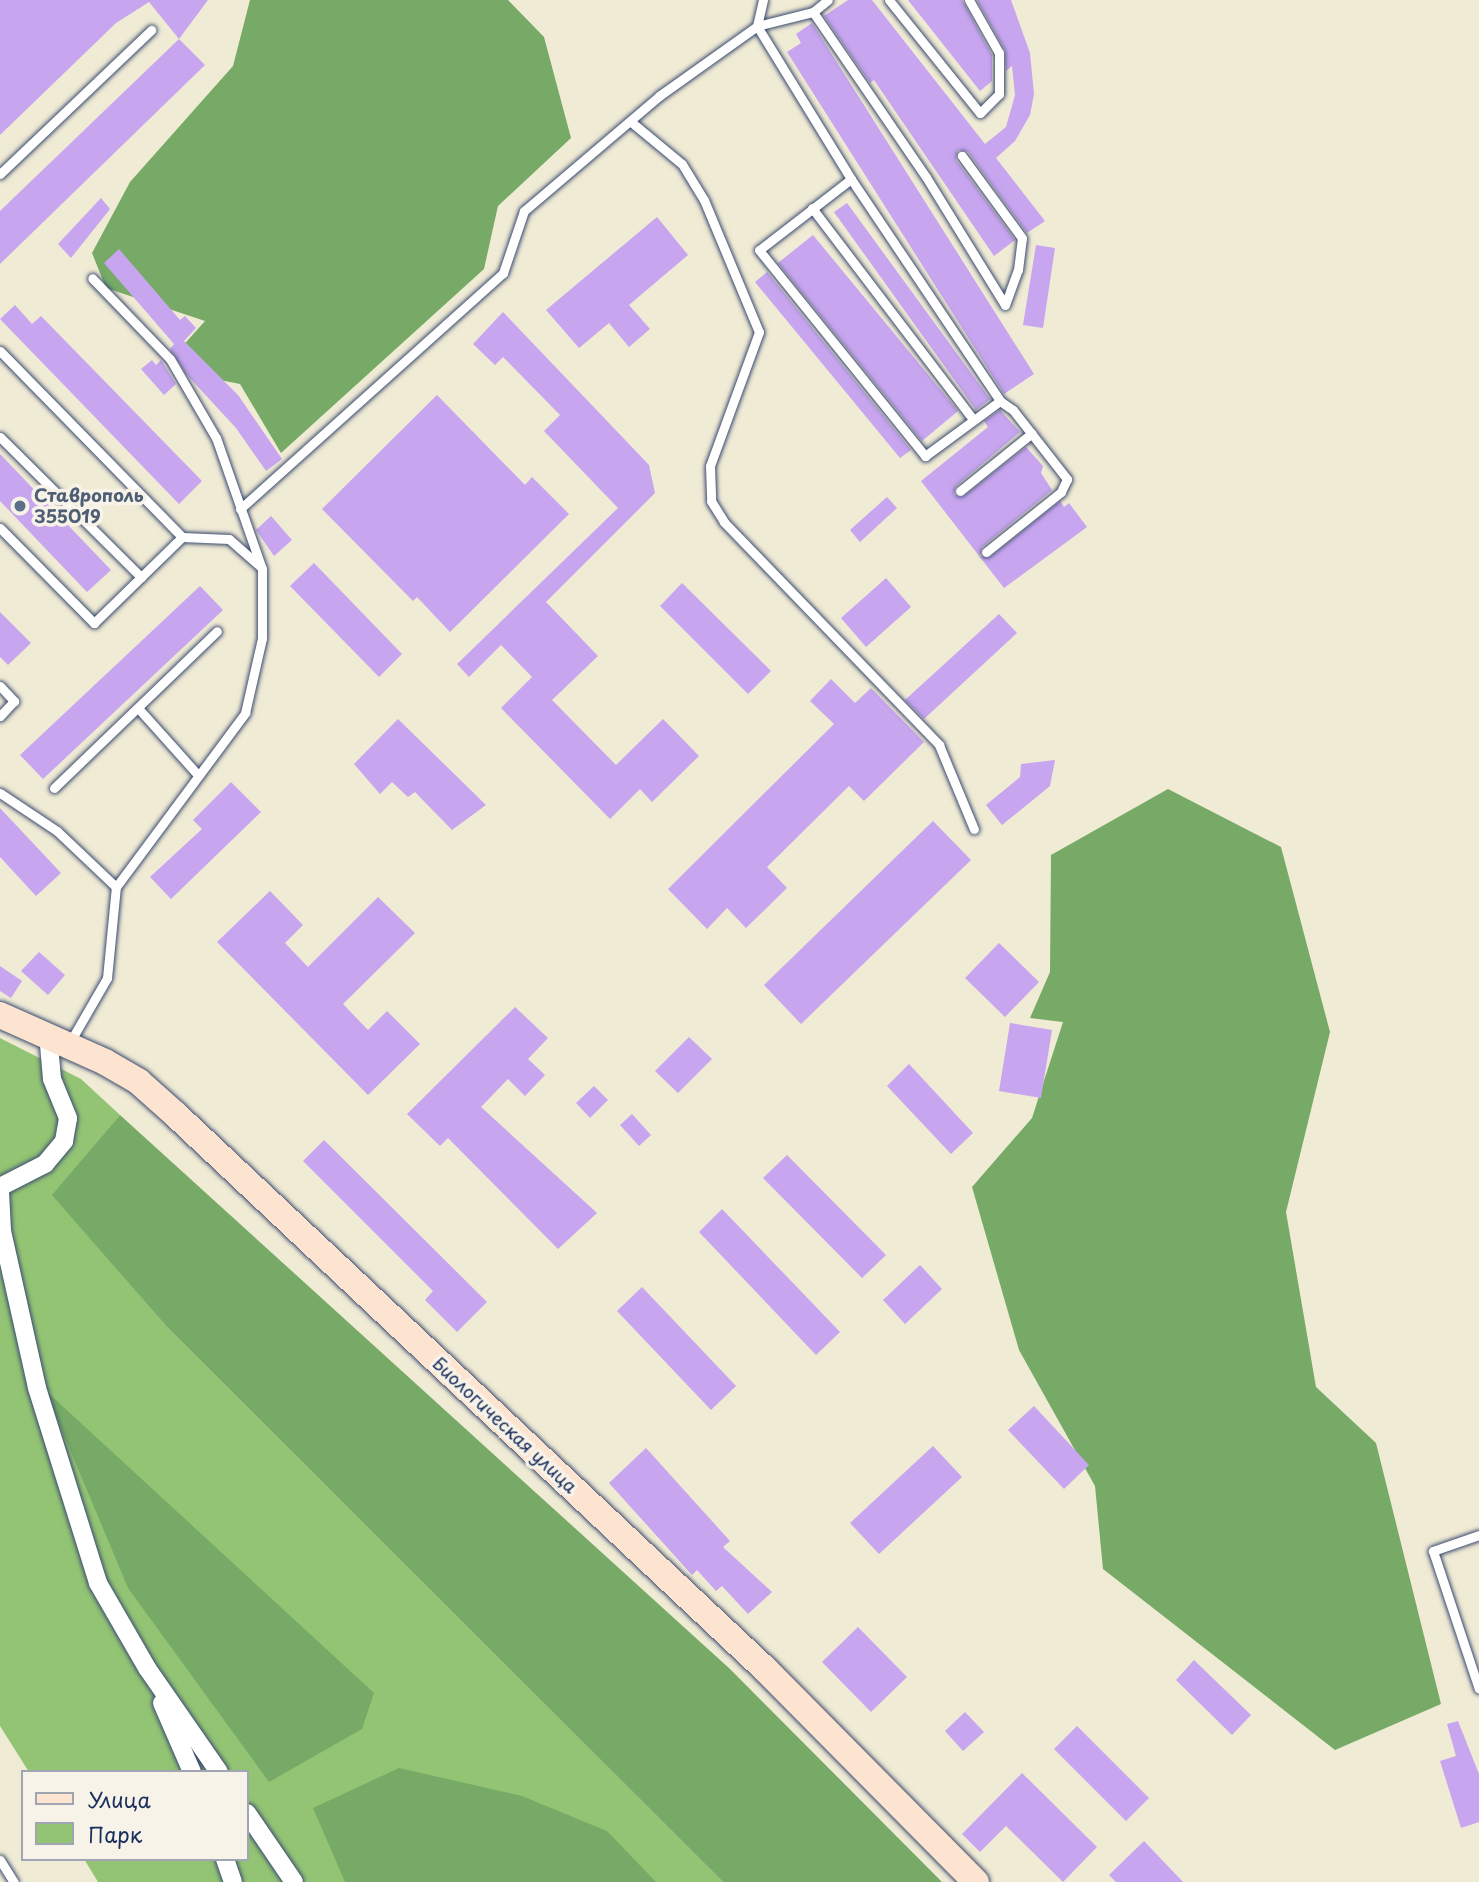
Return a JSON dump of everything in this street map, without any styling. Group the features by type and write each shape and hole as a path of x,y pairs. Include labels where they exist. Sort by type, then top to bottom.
{"street":[{"name":"Биологическая улица","path":"0,1014 58,1039 139,1083 176,1115 765,1669 976,1882"},
{"path":"58,1039 52,1079 68,1118 64,1141 45,1164 0,1189 2,1231 20,1314 62,1479 98,1583 147,1668 218,1770"},
{"path":"147,1668 191,1770"},
{"path":"248,1814 294,1882"},
{"path":"226,1861 233,1882"}],"lane":[{"path":"763,0 757,26 851,178 1000,401 1032,433 1067,479 1061,492 986,552"},
{"path":"240,509 503,273 524,211 631,121 757,26 813,12 828,0"},
{"path":"889,0 980,113 999,94 999,53 969,0"},
{"path":"813,12 926,177 1005,305 1018,270 1022,238 962,156"},
{"path":"0,174 151,30"},
{"path":"631,121 682,164 704,200 759,332 710,466 711,501 724,522 939,745 974,829"},
{"path":"851,178 758,250 925,456 1000,401"},
{"path":"812,208 973,419"},
{"path":"58,1039 107,978 116,887 245,713 262,638 262,569 216,438 170,359 92,278"},
{"path":"0,351 182,537 229,539 262,569"},
{"path":"960,491 1032,433"},
{"path":"0,437 141,578"},
{"path":"0,528 94,622 182,537"},
{"path":"54,788 217,631"},
{"path":"0,687 14,701 0,716"},
{"path":"138,708 198,775"},
{"path":"0,793 57,831 116,887"},
{"path":"1479,1535 1433,1551 1479,1689"},
{"path":"0,1860 14,1882"}],"green space":[{"path":"250,0 508,0 544,37 571,138 498,206 484,269 281,453 240,384 185,373 179,350 205,321 106,288 92,253 130,182 233,66"},
{"path":"1168,789 1281,847 1330,1032 1286,1212 1316,1387 1376,1443 1441,1704 1335,1750 1103,1569 1095,1486 1019,1350 972,1187 1032,1118 1063,1022 1030,1018 1050,972 1051,855"},
{"path":"0,1038 81,1079 120,1115 53,1195 167,1327 723,1882 98,1882 85,1861 248,1861 248,1770 28,1770 0,1726"},
{"path":"120,1115 730,1669 942,1882 723,1882 167,1327 52,1195"},
{"path":"45,1390 374,1693 362,1729 269,1782 128,1588"},
{"path":"399,1768 522,1796 607,1831 656,1882 345,1882 313,1808"}],"building":[{"path":"0,0 208,0 179,39 149,2 116,23 0,135"},
{"path":"848,0 872,0 985,144 1006,127 1015,95 1012,66 1006,71 1005,50 977,0 1011,0 1030,53 1034,94 1030,115 1015,141 996,158 1045,221 1027,233 968,152 958,150 956,160 1015,240 994,256 874,80 870,83 824,16"},
{"path":"908,0 962,0 992,55 992,81 980,91"},
{"path":"812,23 1034,374 1004,394 787,52 801,43 796,34"},
{"path":"179,39 205,65 0,264 0,211"},
{"path":"101,198 110,209 71,258 58,244"},
{"path":"847,203 990,399 976,410 834,212"},
{"path":"657,217 688,255 629,305 650,329 629,347 609,323 579,348 546,310"},
{"path":"813,235 958,411 922,441 778,263"},
{"path":"1036,245 1055,248 1043,328 1023,325"},
{"path":"119,249 180,320 185,316 196,328 184,341 238,395 282,459 266,471 236,428 187,375 170,349 174,344 104,263"},
{"path":"767,272 911,450 900,458 755,282"},
{"path":"15,305 32,324 41,316 202,481 179,504 0,319"},
{"path":"503,312 649,465 655,493 546,602 598,656 552,700 616,765 663,719 699,756 652,802 640,789 610,819 501,708 532,677 501,645 469,677 457,664 618,508 544,431 560,415 503,357 495,365 473,344"},
{"path":"152,360 156,365 161,360 176,384 164,395 141,369"},
{"path":"437,395 525,485 532,477 569,514 450,632 417,597 413,601 322,509"},
{"path":"1000,410 1020,432 956,486 954,495 964,496 1026,447 1043,466 1041,473 1052,490 982,547 980,556 990,557 1060,501 1064,507 1069,503 1087,527 1004,588 921,481 988,427 984,421"},
{"path":"0,454 111,570 87,592 0,501"},
{"path":"887,497 897,508 860,542 850,530"},
{"path":"271,516 292,540 274,556 256,530"},
{"path":"314,563 402,654 379,677 290,586"},
{"path":"886,578 911,607 866,647 841,618"},
{"path":"682,583 771,671 748,694 660,606"},
{"path":"200,586 223,610 43,779 20,755"},
{"path":"0,612 31,643 8,665 0,657"},
{"path":"999,614 1017,633 924,719 905,700"},
{"path":"831,679 855,703 871,688 924,742 864,801 849,786 767,867 787,888 746,928 727,908 707,929 668,889 834,724 810,701"},
{"path":"398,719 486,805 452,830 415,792 408,797 392,782 380,794 354,764"},
{"path":"1055,760 1050,786 1002,825 986,805 1020,777 1021,764"},
{"path":"231,782 261,812 171,899 150,877 202,829 193,820"},
{"path":"0,808 61,873 36,896 0,857"},
{"path":"933,821 971,860 801,1024 764,985"},
{"path":"270,891 303,925 285,943 308,967 378,897 415,933 343,1004 368,1030 387,1011 420,1044 368,1095 217,942"},
{"path":"999,943 1039,982 1005,1017 965,978"},
{"path":"39,952 65,975 48,995 21,971"},
{"path":"0,966 22,981 11,998 0,991"},
{"path":"515,1007 548,1038 528,1059 545,1075 525,1096 508,1079 481,1107 597,1213 558,1249 448,1138 440,1146 407,1114"},
{"path":"1010,1023 1052,1030 1041,1098 999,1091"},
{"path":"689,1037 712,1059 678,1093 655,1071"},
{"path":"909,1064 973,1133 951,1154 887,1086"},
{"path":"594,1086 608,1100 590,1118 576,1103"},
{"path":"632,1114 651,1135 639,1146 620,1125"},
{"path":"324,1140 487,1302 457,1332 425,1300 433,1291 303,1161"},
{"path":"787,1155 886,1255 862,1278 763,1178"},
{"path":"722,1209 840,1332 816,1355 699,1232"},
{"path":"920,1265 942,1289 905,1324 883,1300"},
{"path":"642,1287 736,1386 711,1410 617,1311"},
{"path":"1034,1406 1089,1465 1064,1489 1008,1430"},
{"path":"933,1446 962,1477 879,1554 850,1523"},
{"path":"646,1448 730,1541 723,1547 772,1592 748,1614 722,1586 716,1591 697,1570 692,1575 609,1483"},
{"path":"858,1627 907,1677 871,1712 822,1662"},
{"path":"1194,1660 1251,1715 1232,1735 1176,1680"},
{"path":"965,1712 984,1732 963,1751 945,1731"},
{"path":"1458,1721 1479,1774 1479,1822 1461,1828 1440,1761 1456,1756 1447,1724"},
{"path":"1077,1726 1149,1798 1126,1821 1054,1749"},
{"path":"1022,1773 1097,1847 1063,1882 1006,1826 980,1852 962,1834"},
{"path":"1144,1841 1183,1882 1116,1882 1109,1875"}],"place":[{"name":"Ставрополь 355019","path":"20,506"}]}
